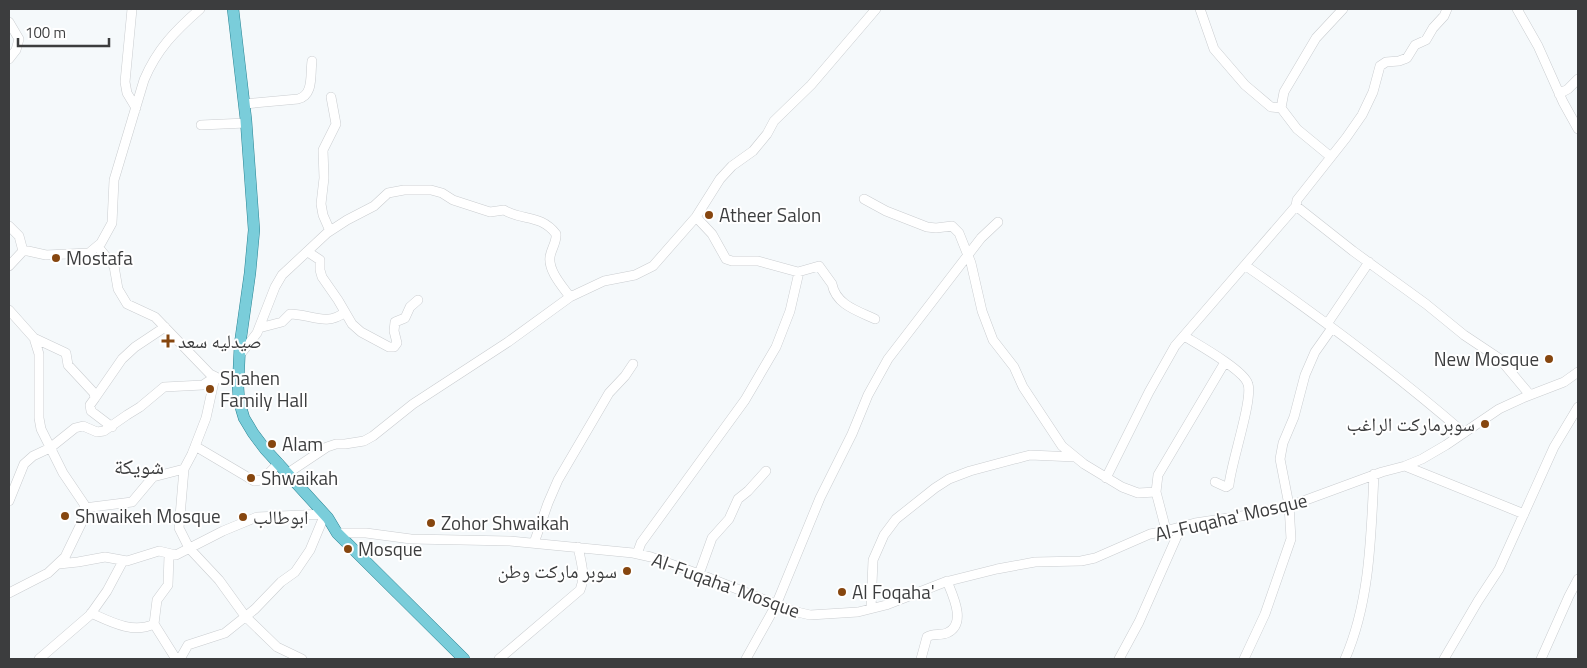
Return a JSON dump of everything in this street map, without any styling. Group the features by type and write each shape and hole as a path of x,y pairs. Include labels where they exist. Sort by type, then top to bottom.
{"main road":[{"path":"233,9 246,124 254,234 239,356 239,401 246,422 265,449 325,514 338,534 464,659"}],"street":[{"path":"132,9 125,82 128,93 136,108"},
{"path":"9,266 23,252 54,255 89,252 98,246 112,223 114,180 144,80 166,41 200,9"},
{"path":"288,473 327,447 336,444 364,441 373,436 414,404 508,342 570,297 604,281 635,275 653,266 696,216 720,179 732,166 753,151 767,134 774,121 811,85 876,9"},
{"path":"1200,9 1214,50 1245,85 1271,107 1281,108 1297,129 1331,157"},
{"path":"1281,108 1284,92 1316,38 1343,9"},
{"path":"1106,478 1164,365 1184,336 1296,206 1296,200 1362,115 1373,92 1380,66 1386,62 1407,58 1415,46 1426,40 1447,9"},
{"path":"1517,9 1538,46 1559,94 1578,129"},
{"path":"9,22 19,39 16,50 9,59"},
{"path":"244,104 304,97 309,91 312,61"},
{"path":"1559,94 1568,89 1578,79"},
{"path":"330,231 322,215 321,204 324,178 324,150 336,124 331,97"},
{"path":"201,125 246,124"},
{"path":"239,356 259,328 277,282 282,275 330,231 374,206 388,193 419,190 442,192 453,200 490,212 500,209 511,214 533,218 542,222 555,231 556,238 550,255 550,263 570,297"},
{"path":"864,198 886,211 927,227 952,226 959,233 968,254 982,311 993,340 1014,367 1023,387 1062,446 1075,457 1122,487 1138,493 1156,492"},
{"path":"1296,206 1464,335 1500,359 1530,395"},
{"path":"696,216 712,234 726,259 732,261 754,261 799,272 815,266 820,267 842,303 875,319"},
{"path":"746,659 776,605 820,498 852,434 868,395 884,366 968,254 998,222"},
{"path":"9,226 19,236 23,252"},
{"path":"98,246 114,266 118,289 124,301 155,317 206,371 224,381 238,381"},
{"path":"308,252 320,260 322,277 352,324 361,332 389,347 393,347 397,342 394,332 395,324 398,320 405,318 410,307 418,300"},
{"path":"1244,659 1265,614 1291,539 1289,506 1280,459 1283,443 1294,417 1305,375 1329,326 1369,262"},
{"path":"1246,266 1329,326 1440,412 1464,433"},
{"path":"636,554 641,543 745,400 772,355 790,311 799,272"},
{"path":"9,310 34,338 64,351 68,364 94,393 95,398"},
{"path":"259,328 282,322 290,314 324,320 333,319 345,312"},
{"path":"112,426 91,411 90,405 122,359 135,347 165,326"},
{"path":"1184,336 1215,354 1247,382 1248,396 1230,472 1229,485 1226,487 1215,482"},
{"path":"9,594 59,564 78,530 84,514 84,504 63,473 41,429 39,418 38,354 34,338"},
{"path":"1166,530 1156,492 1156,480 1160,470 1225,362"},
{"path":"534,543 558,480 609,393 633,364"},
{"name":"Al-Fuqaha' Mosque","path":"338,534 366,533 411,539 534,543 636,554 651,557 699,574 776,605 810,614 833,614 886,605 947,582 997,569 1035,562 1081,561 1095,558 1150,534 1181,526 1289,506 1374,474 1405,466 1446,445 1498,409 1564,382 1578,372"},
{"path":"9,501 24,464 33,456 50,448 79,426 97,432 104,431 140,407 164,387 203,385 215,377"},
{"path":"215,377 208,412 184,469 179,528 189,548 219,580 245,616 277,648 302,659"},
{"path":"1444,659 1499,569 1554,447 1578,407"},
{"path":"195,446 254,481 262,480 278,463"},
{"path":"871,608 873,560 884,535 896,519 935,488 949,479 970,471 1030,455 1075,457"},
{"path":"1405,466 1524,514"},
{"path":"84,508 132,502 153,477 184,469"},
{"path":"699,574 712,538 729,519 738,499 766,471"},
{"path":"1345,659 1353,641 1360,612 1367,563 1374,474"},
{"path":"59,564 105,557 123,561 159,551 169,555 176,555 257,517 325,514 310,550 295,572 281,582 254,609 225,633 188,645 178,659 154,624 157,600 168,585 169,555"},
{"path":"1119,659 1146,607 1181,526"},
{"path":"499,659 580,590 584,582 578,547"},
{"path":"39,659 91,613 107,591 123,561"},
{"path":"1541,659 1568,596 1578,579"},
{"path":"920,659 927,637 933,634 939,635 949,632 957,620 956,604 947,582"},
{"path":"91,613 135,629 145,628 154,624"}],"place":[{"name":"Atheer Salon","path":"709,215"},
{"name":"Mostafa","path":"56,258"},
{"name":"صيدليه سعد","path":"168,341"},
{"name":"New Mosque","path":"1549,359"},
{"name":"Shahen Family Hall","path":"210,389"},
{"name":"سوبرماركت الراغب","path":"1485,424"},
{"name":"Alam","path":"272,444"},
{"name":"Shwaikah","path":"251,478"},
{"name":"Shwaikeh Mosque","path":"65,516"},
{"name":"ابوطالب","path":"243,517"},
{"name":"Zohor Shwaikah","path":"431,523"},
{"name":"Mosque","path":"348,549"},
{"name":"سوبر ماركت وطن","path":"627,571"},
{"name":"Al Foqaha'","path":"842,592"}],"district":[{"name":"شويكة","path":"139,467"}]}
